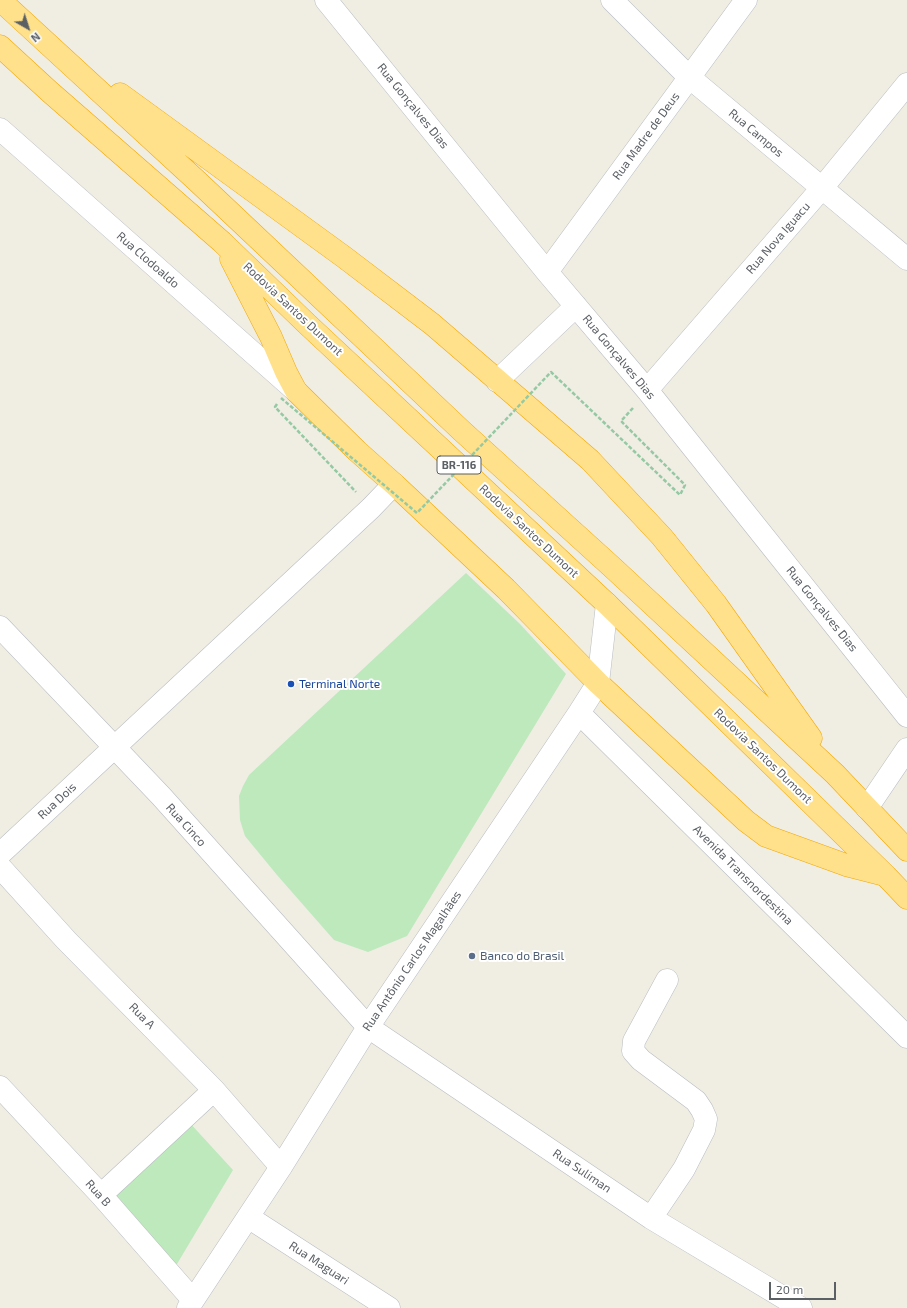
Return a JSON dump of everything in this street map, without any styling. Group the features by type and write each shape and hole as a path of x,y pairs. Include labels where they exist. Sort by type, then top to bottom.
{"highway":[{"name":"BR-116","path":"0,0 197,181 463,432 835,774 907,850"},
{"name":"BR-116","path":"39,36 344,257 432,324 590,460 662,537 716,604 835,774"},
{"name":"Rodovia Santos Dumont","path":"0,46 50,92 222,242 607,604 907,898"},
{"name":"BR-116","path":"222,242 271,337 286,372 289,394 394,484 506,589 598,683 746,821 766,836 846,865 886,876"}],"street":[{"name":"Rua Gonçalves Dias","path":"326,0 547,272 647,390 907,716"},
{"name":"Rua Campos","path":"612,0 689,77 907,259"},
{"name":"Rua Madre de Deus","path":"547,272 746,0"},
{"name":"Rua Nova Iguacu","path":"647,390 822,188 907,84"},
{"name":"Rua Clodoaldo","path":"0,129 289,394"},
{"path":"498,381 576,306"},
{"name":"Rua Dois","path":"0,854 371,508 394,484"},
{"name":"Rua Antônio Carlos Magalhães","path":"190,1304 281,1167 368,1027 579,714 598,683 607,604"},
{"name":"Rua Cinco","path":"0,627 166,802 368,1027"},
{"name":"Avenida Transnordestina","path":"579,714 907,1037"},
{"path":"867,808 907,749"},
{"name":"Rua A","path":"0,867 66,940 214,1090 281,1167"},
{"path":"650,1218 684,1169 704,1130 706,1119 696,1101 641,1060 634,1050 634,1041 667,980"},
{"name":"Rua Suliman","path":"368,1027 650,1218 800,1308"},
{"name":"Rua B","path":"0,1087 101,1195 190,1304"},
{"path":"101,1195 214,1090"},
{"name":"Rua Maguari","path":"248,1217 389,1308"}],"path":[{"path":"371,508 275,407 289,394 417,514 551,372 680,495 685,485 621,421 647,390"}],"green space":[{"path":"466,573 520,624 566,674 407,936 368,952 334,940 277,875 245,836 240,820 239,796 249,775"},
{"path":"188,1121 233,1170 174,1269 108,1197"}],"place":[{"name":"Terminal Norte","path":"291,684"},
{"name":"Banco do Brasil","path":"472,956"}]}
